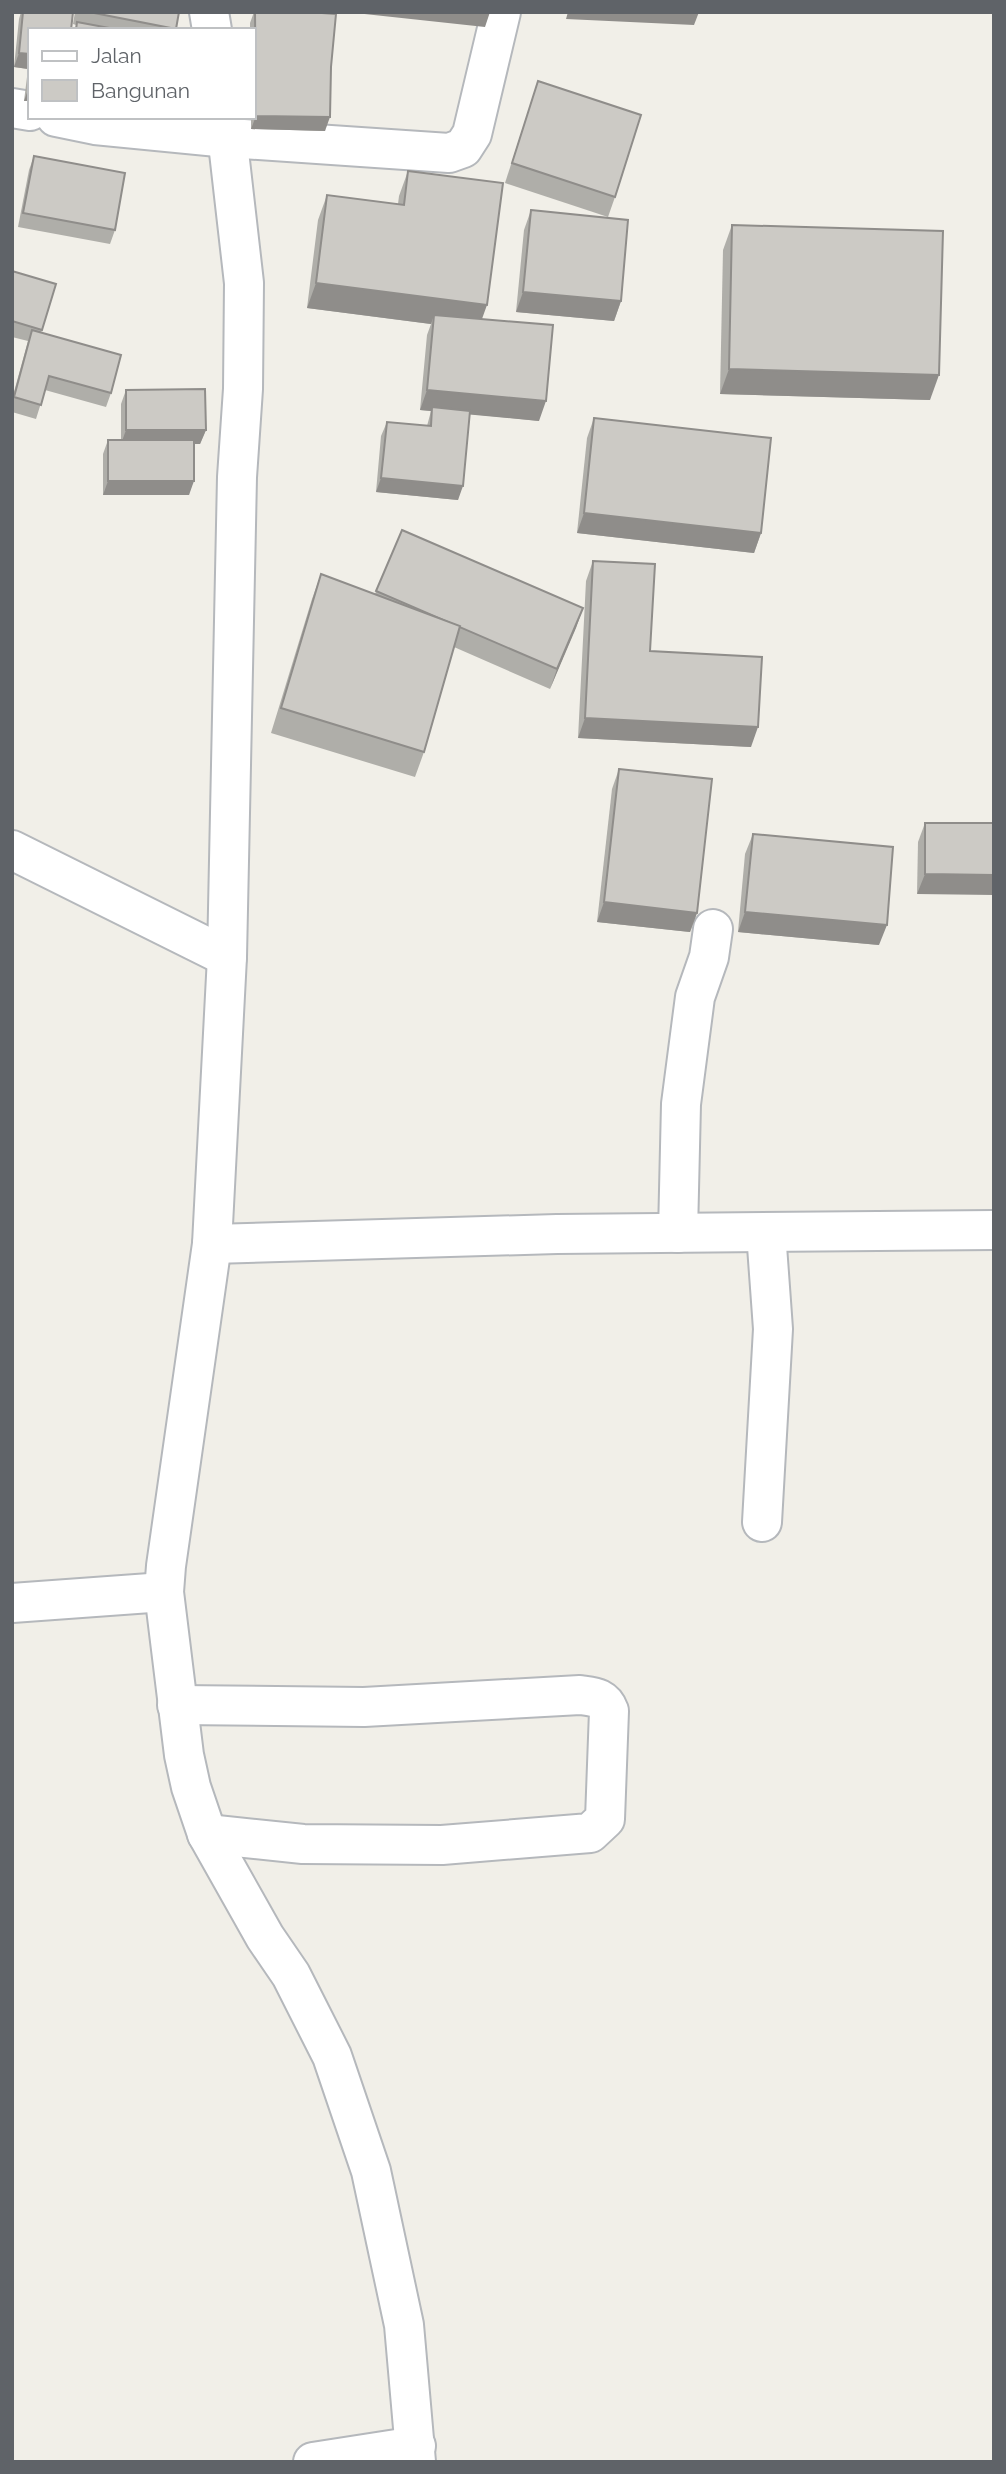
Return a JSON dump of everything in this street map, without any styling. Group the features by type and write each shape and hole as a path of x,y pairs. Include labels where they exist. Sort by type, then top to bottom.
{"street":[{"path":"66,119 95,125 226,128 449,153 463,148 472,134 501,12"},
{"path":"226,128 244,283 243,389 237,477 231,688 226,957 212,1244 164,1592 177,1705 191,1787 207,1834 265,1937 291,1975 332,2056 370,2171 404,2325 416,2454 313,2462"},
{"path":"12,849 226,957"},
{"path":"678,1233 681,1104 695,997 709,957 713,929"},
{"path":"212,1244 678,1233 994,1230"},
{"path":"762,1521 773,1329 766,1232"},
{"path":"12,1603 164,1592"},
{"path":"177,1705 363,1707 580,1695 598,1698 606,1703 610,1711 605,1819 590,1833 442,1845 303,1843 207,1834"}],"building":[{"path":"23,12 73,12 71,28 28,28 28,54 19,53"},
{"path":"89,12 179,12 176,28"},
{"path":"255,12 336,14 330,117 256,116"},
{"path":"77,22 109,28 76,28"},
{"path":"538,81 641,115 615,197 512,163"},
{"path":"34,156 125,173 115,230 23,213"},
{"path":"408,171 503,183 487,305 316,283 327,195 404,205"},
{"path":"531,210 628,220 621,301 523,292"},
{"path":"732,225 943,231 939,375 729,369"},
{"path":"12,271 56,284 42,330 12,321"},
{"path":"434,315 553,325 546,401 427,390"},
{"path":"32,330 121,355 111,393 49,376 41,405 14,397"},
{"path":"205,389 206,430 126,430 126,390"},
{"path":"432,407 470,411 463,486 381,478 387,422 431,426"},
{"path":"594,418 771,438 761,533 584,513"},
{"path":"108,440 194,440 194,481 108,481"},
{"path":"402,530 583,608 557,669 376,591"},
{"path":"593,561 655,564 650,651 762,657 758,727 585,718"},
{"path":"321,574 460,626 424,752 281,708"},
{"path":"619,769 712,779 697,913 604,902"},
{"path":"925,823 994,823 994,875 925,874"},
{"path":"753,834 893,847 887,925 745,912"}]}
